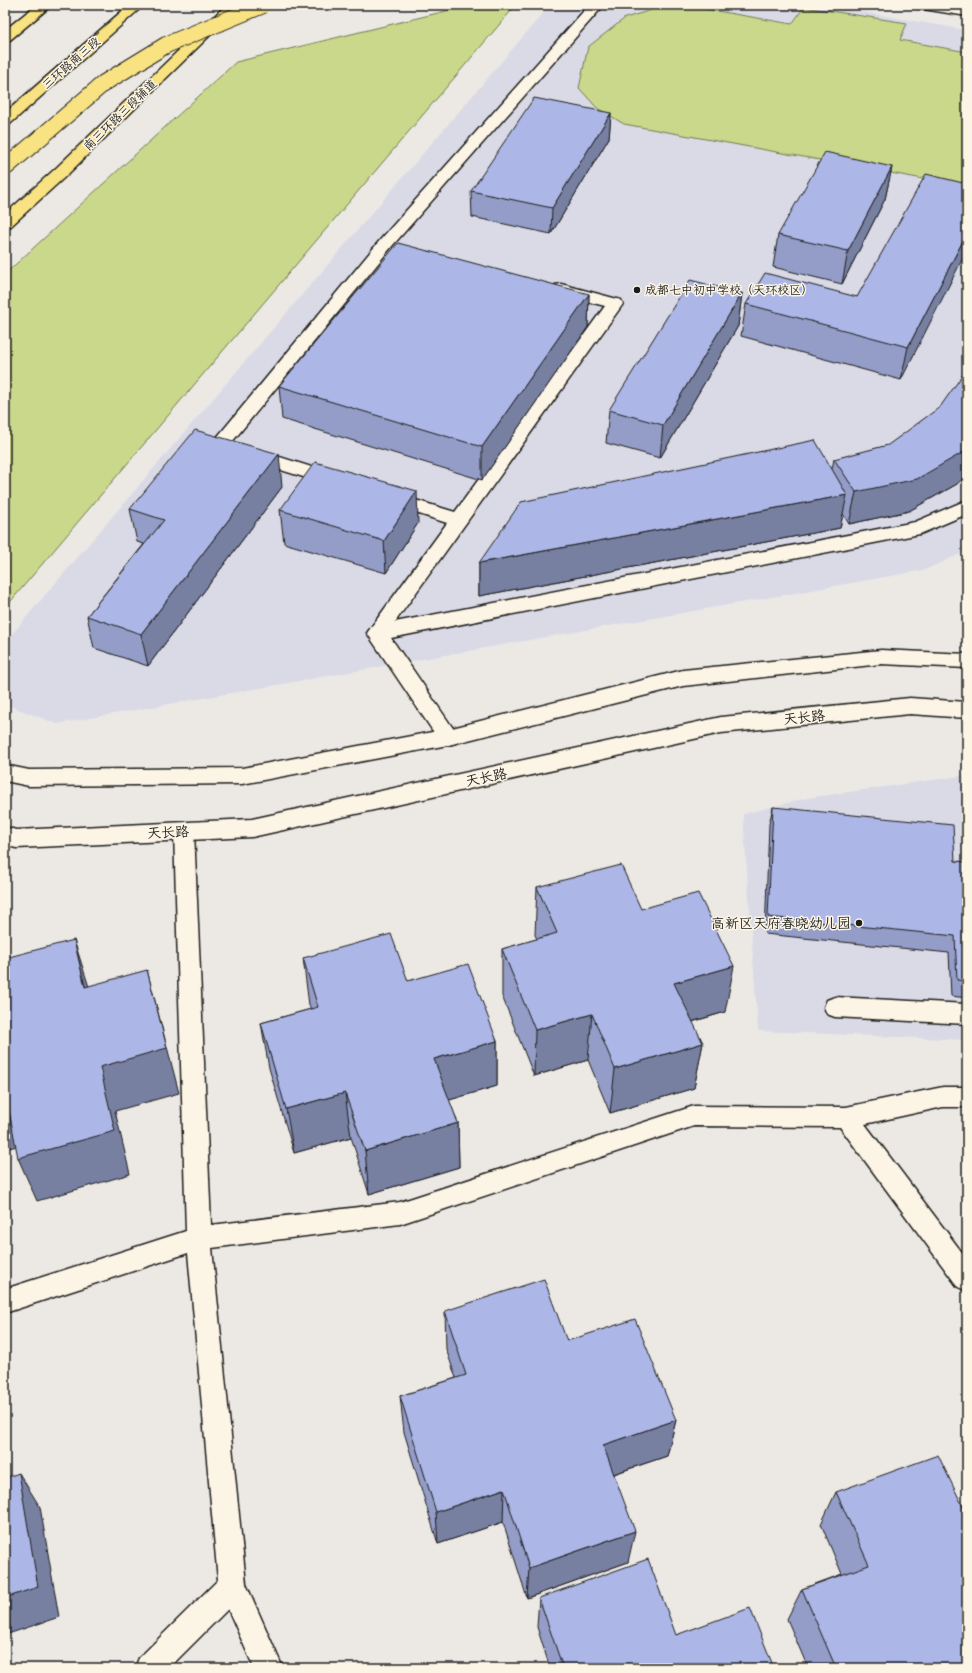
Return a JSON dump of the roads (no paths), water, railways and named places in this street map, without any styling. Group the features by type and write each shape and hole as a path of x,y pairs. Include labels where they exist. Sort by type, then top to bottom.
{"main road":[{"path":"5,37 45,5"},
{"name":"三环路南三段","path":"5,121 137,5"},
{"name":"南三环路三段辅道","path":"5,223 234,5"},
{"path":"5,168 104,83 166,45 263,5"}],"street":[{"path":"354,487 220,445 395,244 597,5"},
{"path":"923,5 967,12"},
{"path":"377,633 615,304 547,285"},
{"path":"377,494 459,520"},
{"path":"377,633 920,528 967,506"},
{"path":"377,633 448,737"},
{"path":"5,773 29,778 242,776 448,737 682,678 881,657 967,662"},
{"name":"天长路","path":"5,836 16,839 252,828 721,726 910,706 967,710"}],"lane":[{"path":"184,831 199,1238 232,1585 269,1668"},
{"path":"835,1007 967,1014"},
{"path":"5,1301 199,1238 400,1213 694,1116 846,1117 943,1097 967,1097"},
{"path":"846,1117 967,1279"},
{"path":"150,1668 232,1585"}],"place":[{"name":"成都七中初中学校（天环校区）","path":"637,290"},
{"name":"高新区天府春晓幼儿园","path":"859,923"}]}
